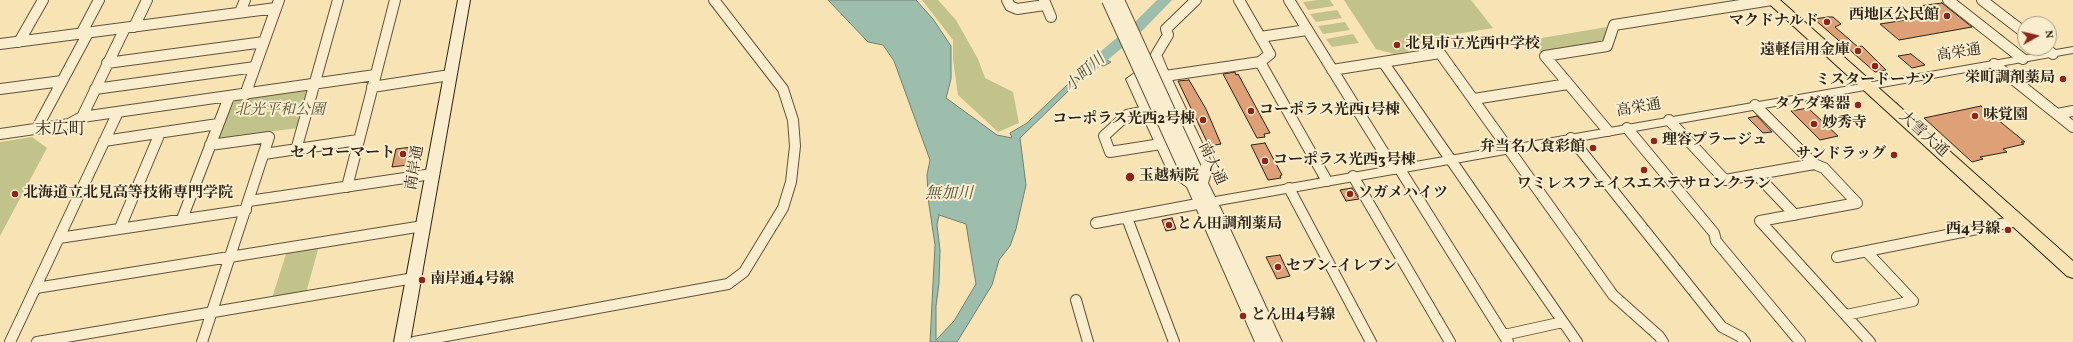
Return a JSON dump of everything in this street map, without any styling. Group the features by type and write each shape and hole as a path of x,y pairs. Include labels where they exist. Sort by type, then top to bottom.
{"highway":[{"name":"大雪大通","path":"1772,0 2073,271"}],"main road":[{"name":"南岸通","path":"402,342 464,0"}],"street":[{"path":"19,42 43,0"},
{"path":"37,128 62,81 99,0"},
{"path":"82,117 107,63 147,0"},
{"path":"240,12 245,0"},
{"path":"296,150 338,0"},
{"path":"347,187 395,0"},
{"path":"414,342 728,284 744,272 783,208 790,182 795,146 793,120 783,89 714,0"},
{"path":"1007,0 1010,6 1017,9 1045,2 1051,17"},
{"name":"南大通","path":"1108,0 1190,168"},
{"name":"南大通","path":"1118,0 1197,184 1270,342"},
{"path":"1196,0 1166,29 1168,35 1156,55 1164,74 1207,166 1197,184 1175,174 1132,79 1136,76 1164,74 1260,62 1270,54 1239,0"},
{"path":"1289,0 1332,70 1506,338 1563,322"},
{"path":"1608,131 1545,56 1607,46 1614,26 1772,0"},
{"path":"1948,0 2023,59"},
{"path":"1982,0 2017,27"},
{"path":"0,44 240,12 278,4"},
{"path":"245,95 278,4"},
{"path":"1260,37 1307,30"},
{"path":"107,63 264,42"},
{"name":"高栄通","path":"2057,51 2073,50"},
{"path":"1332,70 1440,53 1613,295 1663,342"},
{"name":"高栄通","path":"1206,203 1867,85 2023,59 2033,56"},
{"path":"1260,62 1327,181"},
{"path":"1383,62 1577,342"},
{"path":"1994,64 2073,127"},
{"path":"95,89 255,67"},
{"path":"0,134 69,124 82,117 245,95 375,75"},
{"path":"372,87 450,75"},
{"path":"0,89 62,81"},
{"path":"1474,99 1568,84"},
{"path":"182,219 229,97"},
{"path":"1755,105 1814,164 1824,168 1858,203 1760,221 1870,342"},
{"path":"1147,111 1127,115 1104,136 1110,152 1161,144"},
{"path":"2057,114 2073,111"},
{"path":"10,342 118,112"},
{"path":"1669,120 1725,180 1814,164"},
{"path":"104,141 218,124"},
{"path":"1627,128 1714,232 1716,241 1800,342"},
{"path":"120,228 160,133"},
{"path":"202,342 269,137 210,145"},
{"path":"1571,138 1722,327 1741,337 1745,342"},
{"path":"264,154 358,140"},
{"path":"59,238 182,219 347,187 432,174"},
{"path":"1756,174 1795,215"},
{"path":"1353,176 1450,342"},
{"path":"1289,188 1371,342"},
{"path":"1096,223 1206,203"},
{"path":"1127,218 1174,342"},
{"path":"1837,257 2017,221"},
{"path":"36,288 423,226"},
{"path":"1846,315 1913,301 1866,251"},
{"path":"37,342 414,278"},
{"path":"1076,300 1088,342"}],"green space":[{"path":"922,0 938,0 956,20 978,59 985,78 1013,92 1019,123 998,132 958,95 953,60 953,40"},
{"path":"1330,0 1334,6 1308,10 1303,2"},
{"path":"1344,0 1471,0 1493,28 1445,36 1421,49 1394,54 1376,49"},
{"path":"1337,10 1342,18 1316,22 1310,14"},
{"path":"1345,22 1350,30 1323,34 1318,26"},
{"path":"1607,27 1603,44 1543,55 1530,40"},
{"path":"1353,34 1359,43 1332,47 1326,39"},
{"name":"北光平和公園","path":"307,88 309,90 298,128 219,138 234,100"},
{"name":"北海道立北見高等技術専門学院","path":"32,137 47,148 0,236 0,142"},
{"path":"319,246 306,293 272,298 287,251"}],"water":[{"name":"無加川","path":"828,0 916,0 933,19 951,46 951,79 946,98 997,135 1012,138 1010,133 1027,123 1086,67 1086,60 1093,54 1111,62 1104,66 1097,65 1092,68 1020,138 1026,185 1016,229 1010,246 999,260 992,285 957,342 930,342 935,245 928,198 927,175 930,160 894,61 883,45 868,42","holes":["939,215 966,224 976,284 954,321 936,340 936,306 939,283 940,250 937,225"]}],"building":[{"path":"1942,3 1972,27 1899,40 1880,24 1932,16 1919,6"},
{"path":"1833,17 1841,24 1835,27 1858,47 1862,46 1886,70 1875,72 1814,19"},
{"path":"1911,54 1925,65 1912,68 1898,56"},
{"name":"コーポラス光西1号棟","path":"1235,72 1236,75 1238,74 1270,133 1264,134 1265,137 1257,138 1223,74"},
{"name":"コーポラス光西2号棟","path":"1189,80 1206,109 1221,144 1209,146 1178,81"},
{"path":"1981,106 2025,142 2021,142 2024,144 2003,149 2007,152 1980,157 1983,159 1972,162 1924,118"},
{"name":"妙秀寺","path":"1808,108 1838,136 1820,140 1791,111"},
{"path":"1757,116 1772,132 1763,133 1748,118"},
{"name":"コーポラス光西3号棟","path":"1265,143 1282,175 1280,176 1281,178 1268,180 1251,145"},
{"name":"セイコーマート","path":"412,147 408,165 392,167 396,149"},
{"path":"1374,153 1380,161 1370,163 1364,154"},
{"name":"ソガメハイツ","path":"1352,188 1359,199 1346,201 1340,190"},
{"name":"とん田調剤薬局","path":"1172,218 1176,229 1166,231 1162,220"},
{"name":"セブン-イレブン","path":"1280,255 1290,276 1277,279 1266,257"}],"waterway":[{"name":"小町川","path":"1085,72 1138,27 1165,0"}],"place":[{"name":"西地区公民館","path":"1947,16"},
{"name":"マクドナルド","path":"1827,22"},
{"name":"北見市立光西中学校","path":"1397,45"},
{"name":"遠軽信用金庫","path":"1858,51"},
{"name":"ミスタードーナツ","path":"1875,66"},
{"name":"栄町調剤薬局","path":"2063,79"},
{"name":"タケダ楽器","path":"1858,105"},
{"name":"コーポラス光西1号棟","path":"1251,111"},
{"name":"味覚園","path":"1975,116"},
{"name":"コーポラス光西2号棟","path":"1203,120"},
{"name":"妙秀寺","path":"1814,124"},
{"name":"理容プラージュ","path":"1654,141"},
{"name":"弁当名人食彩館","path":"1593,148"},
{"name":"セイコーマート","path":"403,154"},
{"name":"サンドラッグ","path":"1894,155"},
{"name":"コーポラス光西3号棟","path":"1265,161"},
{"name":"ワミレスフェイスエステサロンクラン","path":"1644,170"},
{"name":"玉越病院","path":"1130,177"},
{"name":"北海道立北見高等技術専門学院","path":"15,194"},
{"name":"ソガメハイツ","path":"1350,194"},
{"name":"とん田調剤薬局","path":"1169,225"},
{"name":"西4号線","path":"2008,230"},
{"name":"セブン-イレブン","path":"1278,267"},
{"name":"南岸通4号線","path":"422,280"},
{"name":"とん田4号線","path":"1243,316"}],"district":[{"name":"末広町","path":"60,131"}]}
